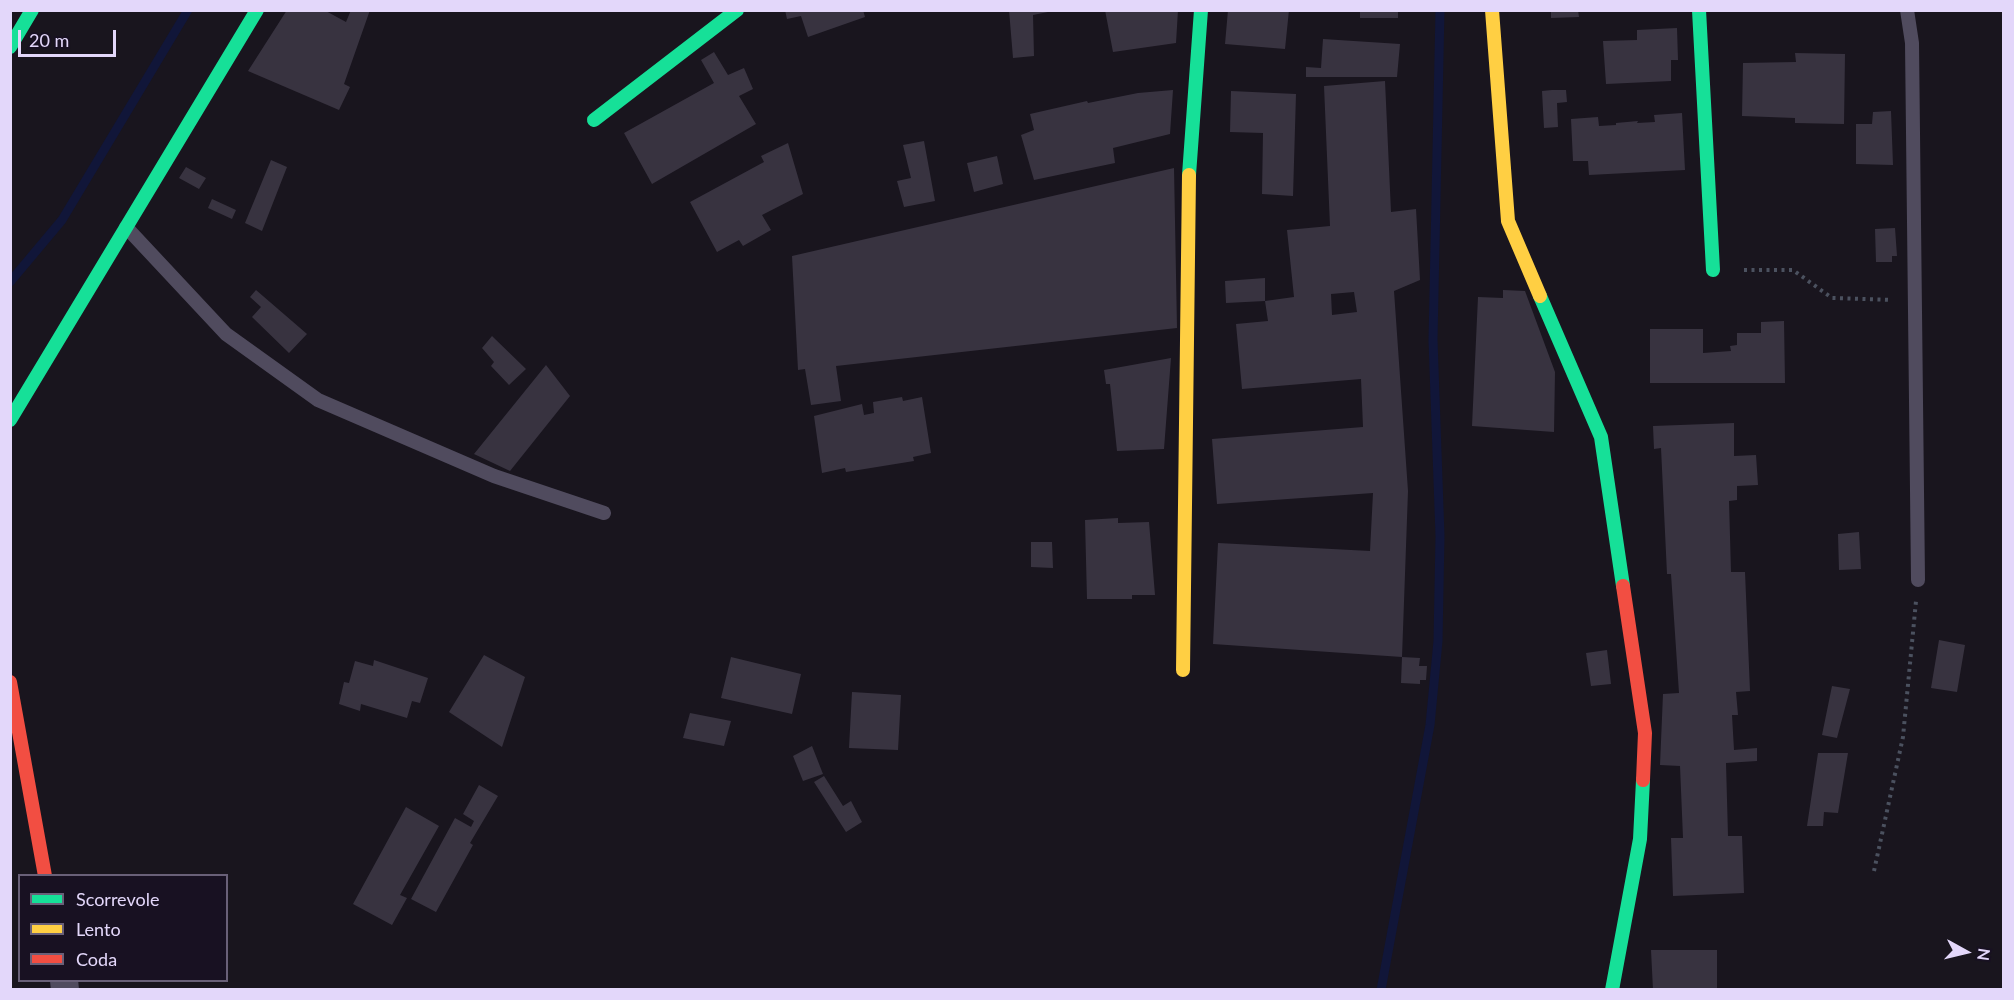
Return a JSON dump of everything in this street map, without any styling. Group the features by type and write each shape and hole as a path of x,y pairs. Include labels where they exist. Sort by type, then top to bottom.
{"street":[{"path":"10,47 32,10"},
{"path":"10,420 256,10"},
{"path":"594,120 737,10"},
{"path":"1183,670 1189,174 1201,10"},
{"path":"1492,10 1508,221 1601,437 1645,733 1640,839 1612,990"},
{"path":"1699,10 1713,270"},
{"path":"10,682 45,874"}],"lane":[{"path":"1907,10 1912,43 1918,579"},
{"path":"126,227 226,333 318,400 494,476 604,513"}],"path":[{"path":"1713,270 1793,270 1832,298 1916,301"},
{"path":"1874,871 1903,737 1918,579"}],"building":[{"path":"287,10 324,10 346,22 351,10 370,10 344,84 350,87 339,110 248,71"},
{"path":"785,10 863,10 865,17 808,37 801,16 787,19"},
{"path":"1009,10 1058,10 1033,15 1034,56 1013,58"},
{"path":"1105,10 1178,10 1176,43 1113,52"},
{"path":"1228,10 1289,10 1285,49 1225,44"},
{"path":"1360,10 1398,10 1398,18 1360,18"},
{"path":"1551,10 1578,10 1579,17 1551,18"},
{"path":"1677,28 1678,60 1671,60 1671,81 1606,84 1603,41 1637,40 1637,30"},
{"path":"1323,39 1400,44 1397,77 1306,77 1306,67 1321,68"},
{"path":"714,52 728,75 744,68 753,89 739,96 756,124 652,184 624,133 714,83 701,60"},
{"path":"1795,53 1845,54 1844,124 1795,123 1795,118 1742,116 1743,63 1796,62"},
{"path":"1385,81 1391,212 1416,209 1420,280 1394,291 1408,491 1402,657 1213,644 1218,543 1370,551 1373,493 1217,504 1212,439 1363,427 1361,379 1242,389 1236,324 1268,321 1265,301 1294,297 1287,230 1330,226 1324,86","holes":["1354,292 1357,312 1332,315 1331,294"]},
{"path":"1173,90 1170,134 1113,148 1115,163 1034,180 1021,135 1034,130 1030,114 1087,101 1088,103 1138,93"},
{"path":"1566,90 1567,102 1557,103 1558,127 1544,128 1542,91"},
{"path":"1231,91 1296,94 1293,196 1262,194 1263,133 1230,132"},
{"path":"1891,111 1893,165 1856,164 1856,124 1872,124 1873,112"},
{"path":"1682,113 1685,170 1589,175 1588,161 1573,161 1571,119 1598,117 1599,126 1638,121 1637,123 1655,122 1654,115"},
{"path":"924,141 935,201 904,207 897,181 911,178 903,145"},
{"path":"788,143 803,194 762,215 771,230 743,246 739,240 717,252 690,202 764,162 761,156"},
{"path":"997,156 1003,184 974,192 967,163"},
{"path":"271,160 287,167 262,231 245,223"},
{"path":"186,167 206,178 199,189 179,178"},
{"path":"1174,168 1177,328 836,366 841,401 811,405 805,369 798,370 792,256"},
{"path":"212,199 236,210 232,219 208,208"},
{"path":"1895,228 1897,256 1892,256 1892,262 1876,262 1875,229"},
{"path":"1265,278 1265,301 1226,303 1225,281"},
{"path":"256,290 307,334 289,353 252,317 261,307 250,297"},
{"path":"1503,290 1525,291 1555,372 1554,432 1472,426 1478,297 1503,298"},
{"path":"1784,321 1785,383 1650,383 1650,329 1703,329 1703,353 1731,351 1730,346 1737,345 1737,333 1761,333 1761,322"},
{"path":"492,336 526,369 509,385 491,366 494,362 482,348"},
{"path":"1171,358 1164,449 1117,451 1110,384 1106,384 1104,370"},
{"path":"546,365 570,396 510,471 474,454"},
{"path":"902,397 903,401 922,397 931,453 913,457 914,461 846,472 845,468 822,473 814,416 862,404 864,415 874,413 873,402"},
{"path":"1734,423 1734,456 1756,455 1758,485 1737,486 1737,500 1729,501 1731,572 1745,572 1750,691 1736,692 1738,715 1732,715 1734,750 1757,748 1757,761 1726,763 1728,836 1742,836 1744,893 1673,896 1671,838 1683,838 1680,766 1660,765 1663,694 1679,693 1671,574 1667,574 1661,448 1654,449 1653,426"},
{"path":"1118,518 1118,523 1149,522 1155,595 1132,595 1132,599 1087,599 1085,520"},
{"path":"1859,532 1861,569 1839,570 1838,534"},
{"path":"1031,542 1052,542 1053,568 1031,567"},
{"path":"1939,640 1965,645 1957,692 1931,688"},
{"path":"1607,650 1611,684 1591,686 1586,653"},
{"path":"484,655 525,677 502,747 449,712"},
{"path":"731,657 801,674 792,714 721,698"},
{"path":"1402,657 1420,658 1419,666 1427,666 1426,680 1420,680 1420,684 1401,683"},
{"path":"374,660 428,678 420,703 412,701 407,718 361,704 360,711 339,704 344,682 349,683 355,661 373,666"},
{"path":"1832,686 1850,689 1837,738 1822,735"},
{"path":"852,692 901,695 898,750 849,748"},
{"path":"690,713 731,721 724,746 683,738"},
{"path":"812,746 823,774 803,781 793,756"},
{"path":"1818,753 1848,753 1838,813 1824,812 1823,826 1807,826"},
{"path":"824,776 843,806 851,801 862,822 846,832 814,782"},
{"path":"479,785 498,796 470,843 473,845 436,912 411,899 455,818 471,827 474,821 463,814"},
{"path":"406,807 439,826 400,895 407,898 392,925 353,904"},
{"path":"1651,950 1717,950 1717,990 1653,990"}],"waterway":[{"path":"10,282 62,220 188,10"},
{"path":"1381,990 1430,725 1438,641 1440,536 1433,340 1440,10"}],"traffic: fast":[{"path":"10,47 32,10"},
{"path":"10,420 257,10"},
{"path":"594,120 737,10"},
{"path":"1189,175 1201,10"},
{"path":"1699,10 1713,270"},
{"path":"1540,296 1601,437 1623,586"},
{"path":"1612,990 1640,839 1643,780"}],"traffic: slow":[{"path":"1492,10 1508,221 1540,296"},
{"path":"1183,670 1189,175"}],"traffic: jam":[{"path":"1623,586 1645,733 1643,780"},
{"path":"10,682 45,874"}]}
